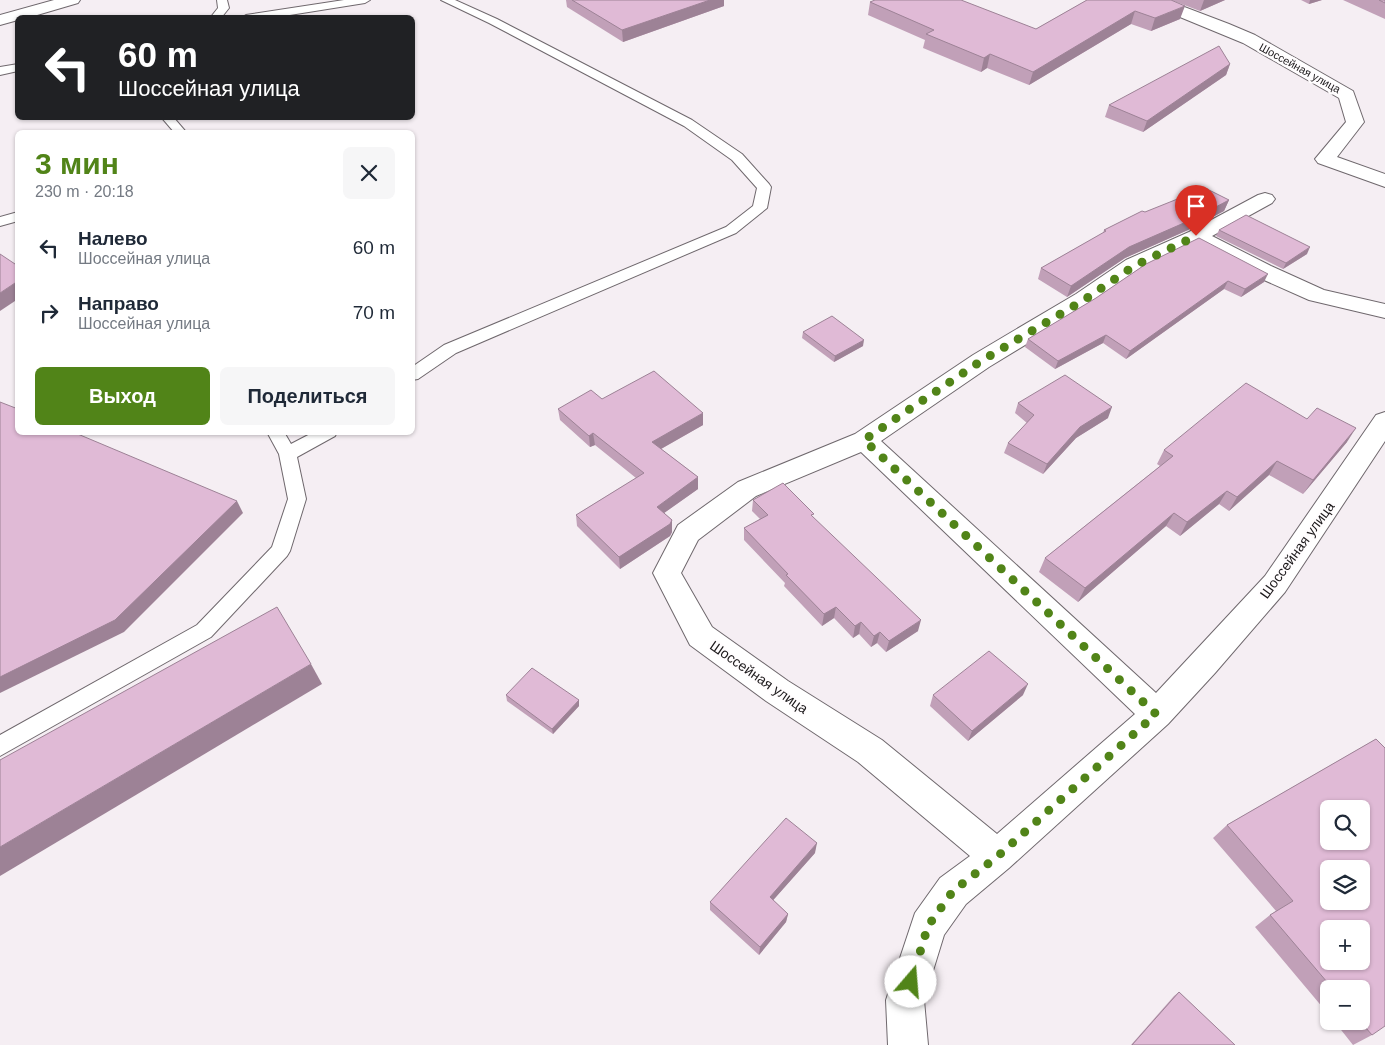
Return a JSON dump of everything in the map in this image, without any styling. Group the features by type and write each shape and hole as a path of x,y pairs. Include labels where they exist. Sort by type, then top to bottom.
{"street":[{"path":"0,14 67,0"},
{"path":"18,15 72,0"},
{"name":"Шоссейная улица","path":"1152,0 1249,39 1347,95 1355,122 1325,159 1385,181"},
{"path":"0,20 15,16"},
{"name":"Шоссейная улица","path":"998,856 870,751 777,691 701,636 667,573 688,533 747,489 864,440 981,361 1084,300 1134,266 1196,236 1265,199"},
{"path":"1196,236 1263,271 1317,295 1385,311"},
{"name":"Шоссейная улица","path":"908,1045 905,1000 928,926 953,891 998,856 1156,714 1204,664 1275,584 1385,421"},
{"path":"864,440 1156,714"}],"lane":[{"path":"218,15 224,8 222,0"},
{"path":"266,15 365,0"},
{"path":"415,373 450,349 731,230 760,208 764,187 737,157 688,123 493,21 446,0"},
{"path":"0,72 15,68"},
{"path":"170,120 178,130"},
{"path":"0,224 15,217"},
{"path":"0,224 15,229"},
{"path":"0,746 204,631 280,551 297,499 288,454 277,435"},
{"path":"288,454 323,435"}],"building":[{"path":"572,0 710,0 622,30"},
{"path":"875,0 961,0 1036,29 1087,0 1171,0 1185,6 1155,18 1135,11 1033,72 990,54 984,58 926,34 934,30 870,2"},
{"path":"1219,46 1230,64 1147,121 1109,105"},
{"path":"1205,188 1229,200 1193,219 1129,247 1071,286 1041,268 1106,231 1104,230 1142,211 1145,212"},
{"path":"1246,215 1310,247 1286,263 1219,230"},
{"path":"1199,238 1268,274 1245,289 1228,281 1130,351 1106,335 1058,361 1028,339 1096,298 1146,264"},
{"path":"0,254 15,264 15,283 0,293"},
{"path":"832,316 864,340 835,356 803,332"},
{"path":"654,371 703,413 652,442 698,477 657,507 672,520 670,524 619,557 576,515 644,473 593,433 589,436 558,409 591,390 602,399"},
{"path":"1065,375 1112,407 1080,427 1047,464 1008,443 1034,415 1018,403"},
{"path":"1246,383 1307,419 1317,408 1356,428 1313,480 1277,461 1237,497 1227,491 1187,522 1174,513 1085,588 1045,558 1173,456 1164,450"},
{"path":"0,402 15,408 15,435 80,435 237,501 115,620 0,677"},
{"path":"783,483 814,514 811,515 921,620 889,641 880,632 874,636 861,622 855,626 836,607 824,614 744,528 768,515 753,500"},
{"path":"277,607 311,664 0,847 0,760"},
{"path":"989,651 1028,684 972,731 933,695"},
{"path":"532,668 579,700 552,729 506,695"},
{"path":"1376,739 1385,748 1385,1026 1372,1035 1368,1030 1370,1030 1370,980 1325,980 1270,915 1293,901 1227,825"},
{"path":"786,818 817,843 770,897 788,914 760,947 710,902"},
{"path":"1179,992 1235,1045 1132,1045"}],"route":[{"path":"911,982 928,926 953,891 998,856 1156,714 864,440 981,361 1084,300 1134,266 1196,236"}]}
